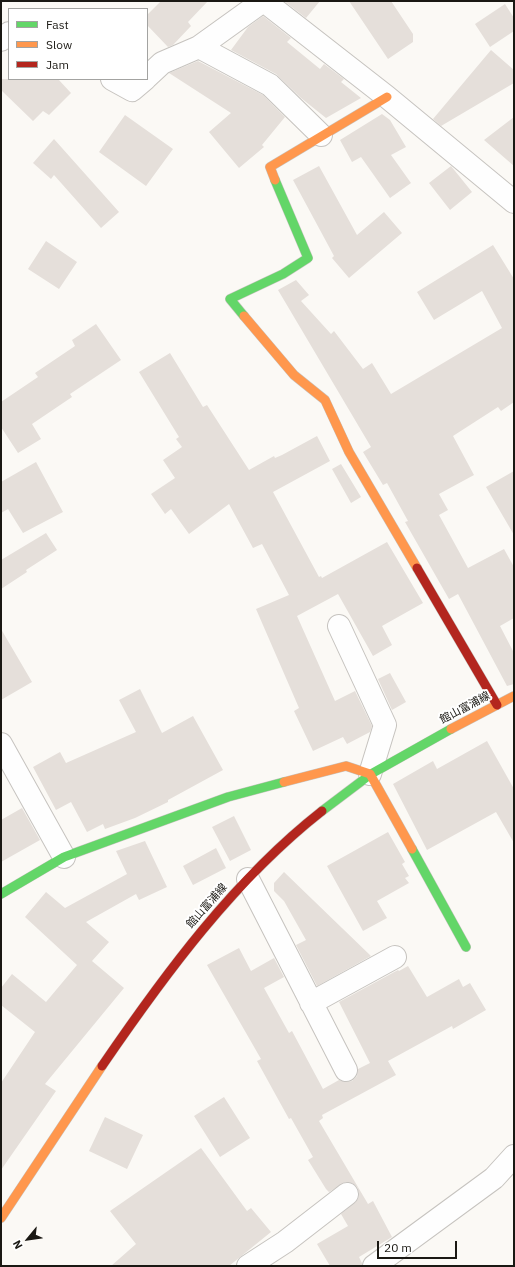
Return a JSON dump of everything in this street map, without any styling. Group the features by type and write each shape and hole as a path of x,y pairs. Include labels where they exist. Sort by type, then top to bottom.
{"street":[{"path":"148,76 162,63 199,47 263,1 388,97 514,202"},
{"path":"199,47 270,85 321,135"},
{"path":"114,80 132,90 144,80"},
{"path":"388,97 321,135 270,167 308,258 283,274 230,298 294,376 325,400 349,452 497,705"},
{"path":"339,626 384,725 370,774"},
{"name":"館山富浦線","path":"1,1218 130,1027 182,954 220,908 248,879 319,812 370,774 514,696"},
{"path":"1,744 64,857"},
{"path":"1,894 64,857 228,797 346,766 370,774 466,947"},
{"path":"248,879 346,1070"},
{"path":"311,1003 394,957"},
{"path":"374,1266 494,1178 514,1156"},
{"path":"248,1266 285,1242 347,1194"}],"building":[{"path":"161,1 208,1 188,22 191,26 173,45 168,47 148,26 148,14"},
{"path":"284,1 320,1 306,18"},
{"path":"349,1 391,1 413,34 413,42 388,59"},
{"path":"505,4 514,18 514,31 490,47 475,24"},
{"path":"263,16 291,38 287,42 320,69 324,64 344,79 341,82 361,98 326,118 301,98 276,74 231,50 248,27"},
{"path":"491,50 514,70 514,83 441,126 433,119"},
{"path":"198,61 263,95 285,117 262,145 264,147 239,168 209,132 231,113 169,73"},
{"path":"1,79 59,80 71,93 49,115 43,111 33,121 1,90"},
{"path":"382,114 390,120 406,147 391,155 411,183 390,198 361,157 352,162 340,140"},
{"path":"125,115 173,149 146,186 99,152"},
{"path":"514,117 514,166 484,140"},
{"path":"54,139 119,212 101,228 54,175 51,179 33,163"},
{"path":"319,166 357,235 384,212 402,233 349,278 332,258 334,256 293,180"},
{"path":"451,166 472,192 450,210 429,183"},
{"path":"46,241 77,262 59,289 28,269"},
{"path":"493,245 514,279 514,402 501,411 498,407 453,436 474,475 439,494 448,510 439,515 468,568 504,549 514,567 514,618 500,626 514,653 514,684 507,686 458,594 449,599 405,522 408,521 387,483 383,485 363,452 371,447 278,290 296,280 309,295 301,301 331,334 334,331 363,369 372,363 391,394 502,328 482,291 434,320 417,292"},
{"path":"96,324 121,360 70,394 72,397 32,424 41,439 18,453 1,427 1,402 38,377 35,373 75,346 72,340"},
{"path":"170,353 203,407 207,405 249,470 274,456 275,458 282,455 317,436 330,461 273,492 319,577 321,576 322,578 387,542 423,603 382,626 392,645 373,656 338,594 297,616 335,701 355,691 372,726 370,732 347,744 343,737 313,751 294,711 299,708 256,609 289,595 262,544 253,548 229,504 189,534 171,509 165,514 151,494 175,478 163,460 182,447 176,439 179,437 139,372"},
{"path":"36,462 63,512 23,533 8,509 1,513 1,482"},
{"path":"341,464 361,497 351,503 332,469"},
{"path":"514,471 514,535 486,487"},
{"path":"46,533 57,550 26,570 27,572 1,589 1,560"},
{"path":"1,629 32,682 1,700"},
{"path":"390,673 406,702 392,710 378,679"},
{"path":"140,689 162,733 193,716 223,770 168,800 168,802 135,818 105,829 103,824 87,832 71,802 56,810 33,767 60,752 66,763 136,732 119,700"},
{"path":"487,741 514,789 514,843 496,812 427,850 393,784 433,761 437,769"},
{"path":"22,808 40,840 1,862 1,820"},
{"path":"234,816 251,850 230,861 212,827"},
{"path":"388,832 405,862 402,864 409,876 405,878 409,883 377,901 387,918 363,931 327,866"},
{"path":"145,841 167,887 139,900 136,894 86,922 109,942 92,961 124,988 45,1084 56,1091 1,1170 1,1083 35,1032 1,1005 1,988 12,974 46,1002 77,965 25,917 46,892 65,908 127,874 116,851"},
{"path":"216,848 226,868 193,885 183,866"},
{"path":"284,872 371,956 317,986 296,945 306,940 284,901 274,891 274,883"},
{"path":"239,948 251,971 274,958 284,977 264,988 289,1033 292,1031 323,1089 339,1080 346,1082 352,1081 357,1076 358,1069 370,1063 339,1002 398,970 399,971 408,966 427,997 459,979 463,987 470,983 486,1010 453,1029 452,1026 388,1061 396,1075 322,1115 323,1118 319,1121 368,1204 373,1201 392,1237 359,1257 362,1266 330,1266 317,1244 348,1226 341,1214 358,1199 359,1193 357,1187 352,1183 346,1182 329,1192 326,1189 308,1160 313,1157 291,1118 289,1119 257,1061 261,1059 207,965"},
{"path":"224,1097 250,1138 220,1157 194,1116"},
{"path":"105,1117 143,1135 127,1169 89,1151"},
{"path":"201,1148 247,1211 251,1208 271,1232 229,1266 111,1266 136,1244 110,1211"}],"traffic: fast":[{"path":"244,316 230,299 283,274 308,258 275,180"},
{"path":"322,811 371,774 451,729"},
{"path":"1,894 64,857 228,797 284,782"},
{"path":"412,849 466,947"}],"traffic: slow":[{"path":"275,180 270,167 387,97"},
{"path":"244,316 294,375 325,400 349,452 417,568"},
{"path":"451,729 514,696"},
{"path":"284,782 346,766 370,774 412,849"},
{"path":"1,1218 102,1066"}],"traffic: jam":[{"path":"417,568 497,705"},
{"path":"102,1066 176,963 230,898 259,867 322,811"}]}
